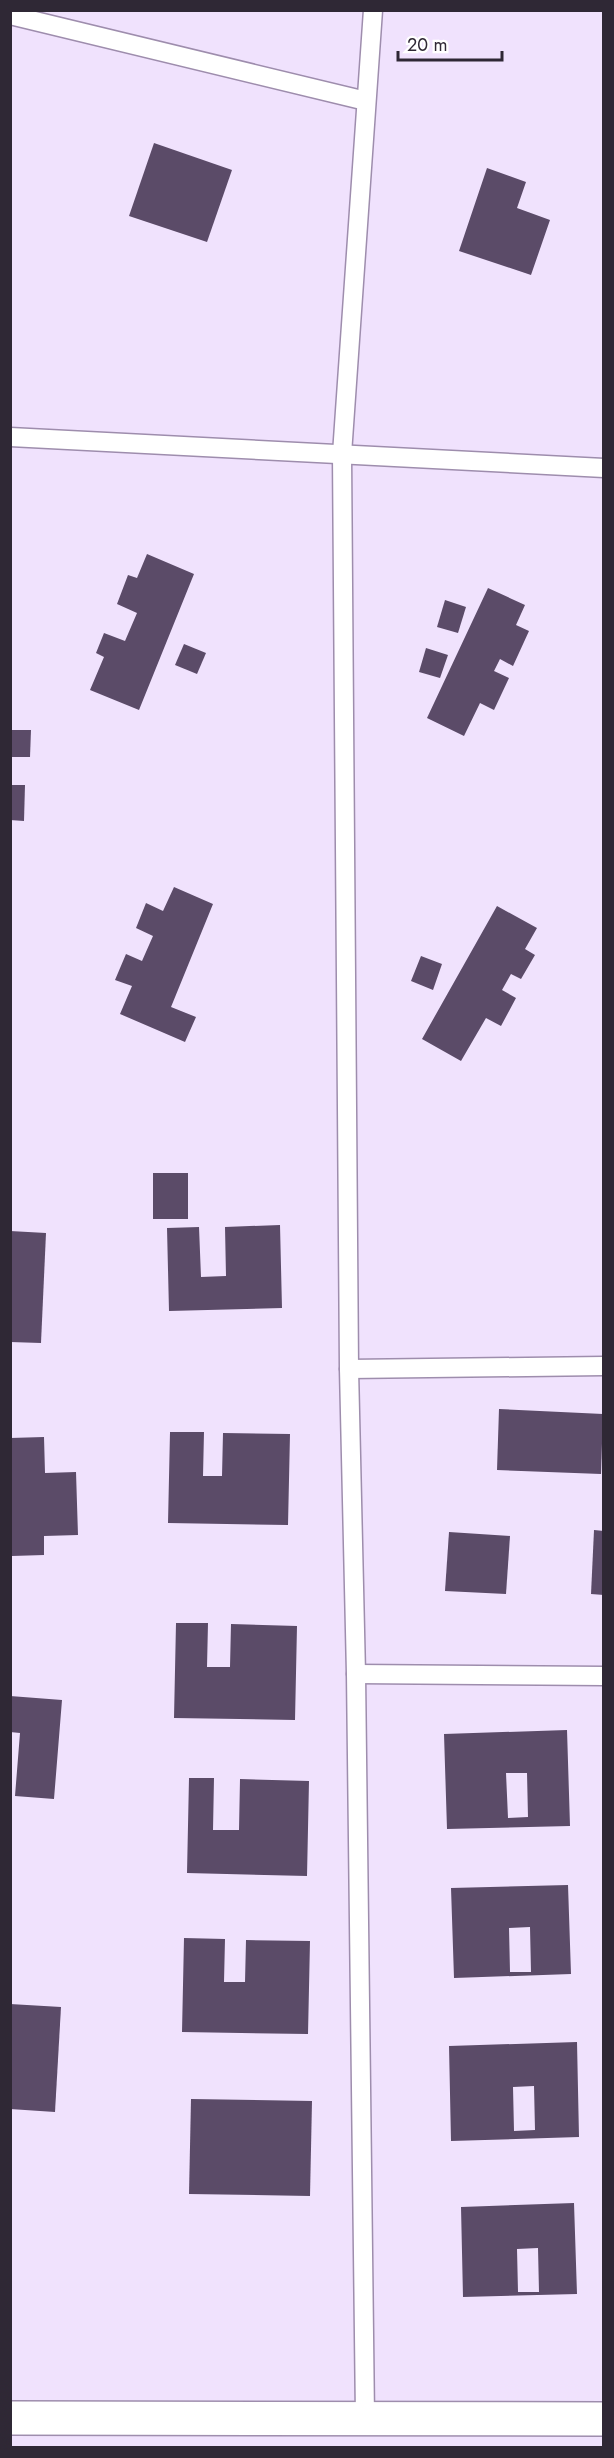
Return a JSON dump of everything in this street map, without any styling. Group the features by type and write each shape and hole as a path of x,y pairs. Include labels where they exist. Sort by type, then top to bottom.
{"street":[{"path":"10,2418 603,2420"}],"lane":[{"path":"365,2418 356,1674 349,1369 342,454 374,10"},
{"path":"10,15 366,101"},
{"path":"10,437 603,468"},
{"path":"349,1369 603,1366"},
{"path":"356,1674 603,1676"}],"building":[{"path":"154,143 232,170 207,242 129,216"},
{"path":"487,168 526,182 517,208 550,220 531,275 459,251"},
{"path":"147,554 194,574 139,710 90,690 104,657 96,653 104,633 125,641 137,613 117,604 128,575 137,578"},
{"path":"488,588 525,605 516,625 529,631 513,666 500,659 494,671 509,678 494,710 480,703 464,736 427,718"},
{"path":"445,600 466,607 458,633 437,627"},
{"path":"184,644 206,653 197,674 175,665"},
{"path":"426,648 448,655 440,678 419,672"},
{"path":"10,730 31,730 30,757 10,757"},
{"path":"10,785 25,785 24,821 10,820"},
{"path":"174,887 213,904 171,1007 196,1017 185,1042 120,1014 132,986 115,980 126,954 142,961 153,936 136,928 146,903 163,911"},
{"path":"497,906 537,928 525,949 535,955 521,979 511,974 502,990 516,998 501,1026 486,1018 461,1061 422,1039"},
{"path":"421,956 442,964 433,990 411,981"},
{"path":"153,1173 188,1173 188,1219 153,1219"},
{"path":"280,1225 282,1308 169,1311 167,1228 199,1227 201,1277 226,1276 225,1227"},
{"path":"10,1231 46,1233 41,1343 10,1342"},
{"path":"499,1409 603,1414 601,1474 497,1470"},
{"path":"170,1432 204,1432 203,1476 222,1476 223,1433 290,1434 288,1525 168,1523"},
{"path":"44,1437 45,1473 76,1472 78,1535 44,1536 44,1555 12,1556 10,1438"},
{"path":"594,1530 604,1531 604,1595 591,1594"},
{"path":"449,1532 510,1536 506,1594 445,1591"},
{"path":"176,1623 208,1623 207,1667 230,1667 231,1624 297,1626 295,1720 174,1718"},
{"path":"10,1696 62,1700 54,1799 15,1796 20,1733 10,1732"},
{"path":"567,1730 570,1826 447,1829 444,1734","holes":["506,1773 527,1773 528,1817 508,1818"]},
{"path":"189,1778 214,1778 213,1830 239,1830 240,1779 309,1781 307,1876 187,1873"},
{"path":"568,1885 571,1974 454,1978 451,1888","holes":["530,1927 531,1972 510,1972 509,1928"]},
{"path":"184,1938 225,1939 224,1982 245,1982 246,1940 310,1941 308,2034 182,2032"},
{"path":"10,2004 61,2007 55,2112 10,2109"},
{"path":"577,2042 579,2137 451,2141 449,2046","holes":["534,2086 535,2130 514,2131 513,2087"]},
{"path":"191,2099 312,2101 310,2196 189,2194"},
{"path":"574,2203 577,2294 463,2297 461,2207","holes":["538,2248 539,2292 518,2292 517,2249"]}]}
